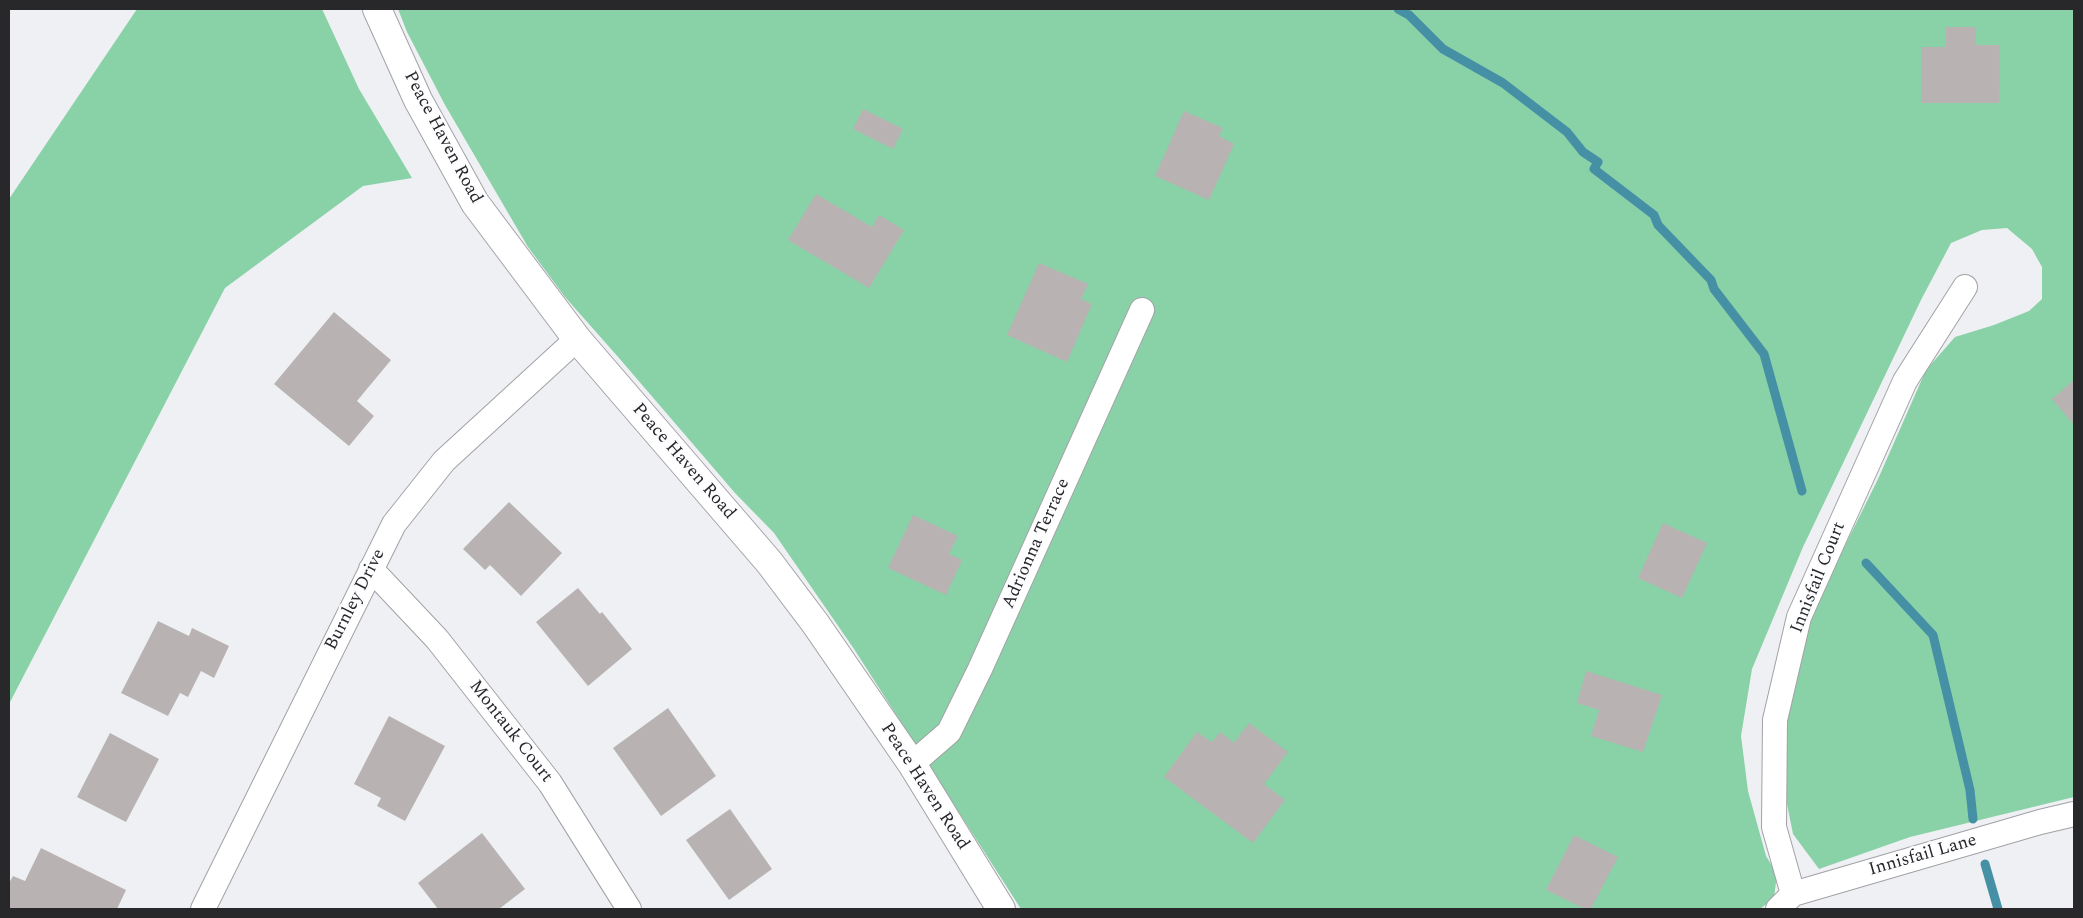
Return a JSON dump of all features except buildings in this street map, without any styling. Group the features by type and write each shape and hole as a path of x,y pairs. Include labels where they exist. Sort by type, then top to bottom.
{"main road":[{"name":"Peace Haven Road","path":"377,9 418,100 475,203 577,339 769,562 815,623 912,764 1001,909"}],"street":[{"name":"Innisfail Court","path":"1785,902 1774,827 1775,720 1799,616 1905,381 1965,287"},
{"name":"Adrionna Terrace","path":"912,764 949,732 980,669 1142,310"},
{"name":"Burnley Drive","path":"203,909 394,524 444,461 577,339"},
{"name":"Montauk Court","path":"371,568 437,639 550,783 629,909"},
{"name":"Innisfail Lane","path":"1785,902 2040,822 2074,814"}],"green space":[{"path":"137,9 322,9 359,89 412,178 363,186 225,288 9,704 9,199"},
{"path":"398,9 2074,9 2074,797 1910,837 1819,869 1793,834 1782,779 1782,730 1797,652 1822,592 1878,479 1926,370 1955,337 1994,325 2029,311 2042,299 2042,267 2032,249 2007,228 1982,230 1951,243 1921,300 1803,547 1752,669 1741,736 1748,791 1766,856 1777,874 1774,898 1760,909 1021,909 854,649 774,533 735,493 565,297 528,247 445,105 407,32"}],"waterway":[{"path":"1398,9 1409,15 1443,49 1503,83 1567,132 1583,152 1598,162 1594,169 1654,215 1658,225 1711,280 1714,289 1764,354 1802,491"},
{"path":"1866,563 1933,635 1970,790 1973,819"},
{"path":"1985,864 1998,909"}]}
